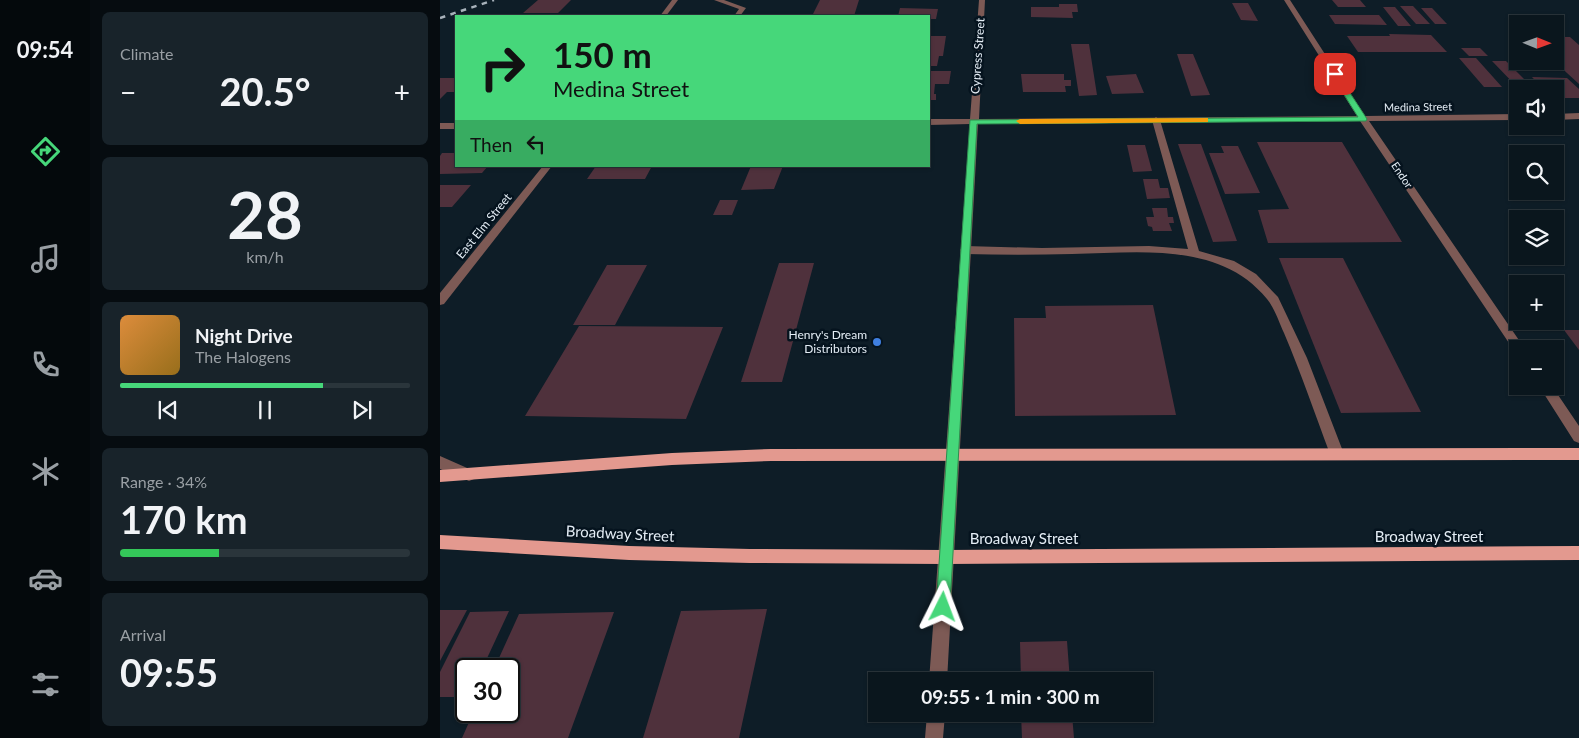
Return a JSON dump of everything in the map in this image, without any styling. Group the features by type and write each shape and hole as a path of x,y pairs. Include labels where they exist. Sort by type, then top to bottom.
{"main road":[{"path":"440,476 672,459 770,455 1579,454"},
{"name":"Broadway Street","path":"440,542 629,553 946,558 1579,553"}],"street":[{"path":"664,15 675,0"},
{"path":"717,0 743,8 738,15"},
{"name":"Cypress Street","path":"939,672 982,0"},
{"name":"Endor","path":"1287,0 1363,119 1513,340"},
{"path":"1564,116 1579,116"},
{"name":"Medina Street","path":"930,122 1509,117"},
{"path":"1156,120 1194,253"},
{"path":"440,126 455,126"},
{"name":"East Elm Street","path":"440,301 547,167"},
{"path":"965,250 1067,252 1159,250 1194,253 1235,267 1250,276 1272,297 1294,342 1337,454"},
{"path":"1550,395 1579,437"},
{"path":"440,462 469,475"},
{"path":"934,738 935,722"}],"building":[{"path":"538,0 571,0 558,13 523,13"},
{"path":"820,0 859,0 854,15 812,15"},
{"path":"1332,0 1360,0 1366,7 1338,7"},
{"path":"1232,3 1248,3 1258,21 1241,20"},
{"path":"1059,4 1077,4 1078,12 1072,12 1073,18 1031,17 1031,7 1059,7"},
{"path":"1400,6 1413,6 1430,24 1416,24"},
{"path":"1383,7 1395,7 1411,26 1398,26"},
{"path":"900,8 938,9 936,19 930,19 930,15 898,15"},
{"path":"1421,8 1432,8 1447,24 1435,24"},
{"path":"576,14 617,14 616,15"},
{"path":"1329,15 1379,15 1387,25 1335,24"},
{"path":"1389,34 1431,35 1447,52 1358,52 1347,36 1390,36"},
{"path":"930,36 946,36 943,56 939,56 937,66 930,66"},
{"path":"1564,37 1570,37 1579,45 1579,84 1564,70"},
{"path":"1071,44 1089,44 1097,95 1079,96"},
{"path":"1461,48 1480,48 1488,56 1469,56"},
{"path":"1177,54 1193,54 1210,95 1191,96"},
{"path":"1459,58 1476,58 1502,87 1484,87"},
{"path":"1492,61 1506,61 1509,64 1509,70 1515,70 1525,80 1510,80"},
{"path":"930,71 951,71 949,84 935,84 934,94 936,94 936,100 930,100"},
{"path":"1021,74 1064,74 1064,80 1071,80 1071,86 1065,86 1066,92 1023,92"},
{"path":"1136,74 1144,93 1112,94 1106,76"},
{"path":"1532,77 1567,78 1579,89 1579,98 1564,98 1564,80 1535,80"},
{"path":"440,78 455,78 455,92 447,92 440,99"},
{"path":"1257,142 1342,142 1402,242 1268,243 1258,210 1289,209"},
{"path":"1178,144 1201,144 1237,241 1213,242"},
{"path":"1127,145 1145,145 1152,171 1133,172"},
{"path":"1221,146 1238,146 1260,193 1225,194 1209,153 1224,153"},
{"path":"442,153 455,153 455,167 487,167 482,173 440,174 440,156"},
{"path":"595,167 651,167 645,179 587,179"},
{"path":"751,167 783,167 774,189 741,190"},
{"path":"1143,179 1158,179 1160,188 1168,188 1170,198 1147,199"},
{"path":"440,185 471,185 452,207 440,207"},
{"path":"720,200 738,200 732,215 713,215"},
{"path":"1152,208 1167,208 1168,217 1173,217 1174,223 1169,223 1172,231 1153,231 1152,227 1148,226 1146,217 1154,217"},
{"path":"1279,258 1343,258 1421,412 1341,413"},
{"path":"779,263 814,263 782,382 741,382"},
{"path":"607,265 647,265 615,325 573,325"},
{"path":"1153,305 1176,415 1015,416 1014,318 1046,318 1045,306"},
{"path":"579,326 723,327 686,419 525,416"},
{"path":"1564,330 1579,330 1579,350"},
{"path":"767,609 739,738 643,738 681,611"},
{"path":"440,610 467,610 440,661"},
{"path":"509,611 487,658 455,658 455,697 440,697 440,672 470,612"},
{"path":"614,612 568,738 462,738 469,723 520,723 520,658 499,658 519,614"},
{"path":"1067,641 1069,672 1021,672 1020,642"},
{"path":"1021,722 1073,722 1074,738 1022,738"}],"railway":[{"path":"440,18 494,0"}],"slow traffic":[{"path":"1020,121 1206,120"}],"place":[{"name":"Henry's Dream Distributors","path":"877,342"}],"route":[{"path":"943,607 973,122 1363,119 1335,74"}]}
